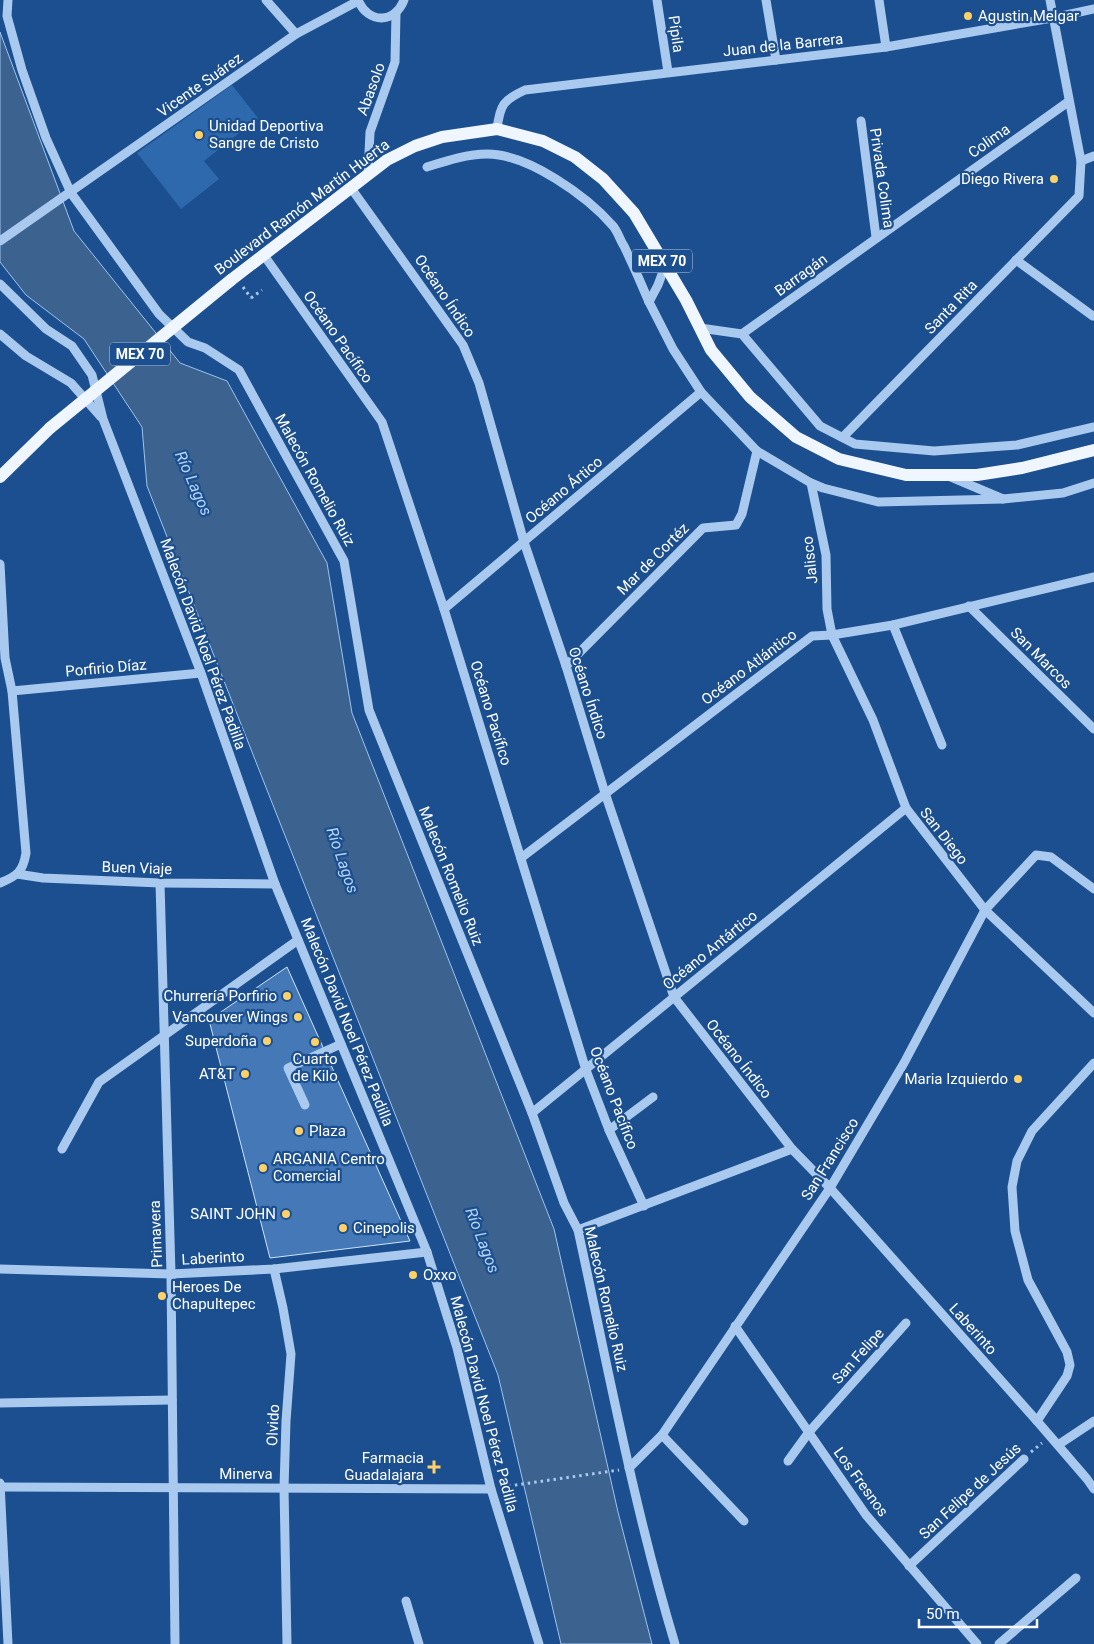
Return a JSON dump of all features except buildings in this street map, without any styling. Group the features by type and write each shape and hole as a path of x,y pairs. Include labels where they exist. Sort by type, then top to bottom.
{"main road":[{"name":"Boulevard Ramón Martín Huerta","path":"3,472 50,428 230,280 386,160 415,146 442,137 497,130 542,141 575,157 603,179 634,213 686,300 711,350 750,396 796,437 839,459 906,475 977,475 1022,468 1094,450"}],"street":[{"name":"Malecón Romelio Ruiz","path":"8,0 7,16 22,70 46,138 71,193 159,314 188,342 205,348 239,370 344,561 369,710 532,1113 564,1203 578,1230 629,1468 660,1595 675,1644"},
{"path":"266,0 296,34"},
{"name":"Vicente Suárez","path":"0,241 63,199 296,34 358,0"},
{"path":"358,0 362,8 374,17 382,18 396,13 402,7 404,0"},
{"name":"Pípila","path":"657,0 668,72"},
{"path":"766,0 776,60"},
{"path":"879,0 886,47"},
{"path":"1050,0 1068,102 1081,160 1094,156"},
{"name":"Juan de la Barrera","path":"497,130 499,114 507,98 525,90 886,47 1094,9"},
{"name":"Abasolo","path":"368,174 370,132 395,62 396,13"},
{"name":"Colima","path":"876,237 1068,102"},
{"name":"Privada Colima","path":"861,121 876,237"},
{"path":"427,167 458,158 487,154 516,159 561,181 582,196 614,227 673,349 701,392 757,451 811,483 823,488 878,502 1004,500 1062,493 1094,483"},
{"name":"Santa Rita","path":"843,438 1080,196 1081,160"},
{"name":"Océano Índico","path":"351,188 463,345 479,383 524,542 566,666 605,794 674,997 792,1149 830,1188"},
{"name":"Barragán","path":"742,334 876,237"},
{"name":"Océano Pacífico","path":"263,254 382,422 444,609 586,1070 609,1130 644,1206"},
{"path":"1016,260 1093,316"},
{"path":"649,302 665,266"},
{"path":"0,284 46,329 72,346 92,374 103,419"},
{"path":"700,328 742,334 820,426 856,444 934,451 1017,445 1094,428"},
{"path":"0,334 26,356 71,383 103,419"},
{"name":"Océano Ártico","path":"444,609 701,392"},
{"name":"Malecón David Noel Pérez Padilla","path":"103,419 201,673 275,884 427,1252 456,1348 491,1489 539,1644"},
{"name":"Mar de Cortéz","path":"566,666 702,528 736,525 742,514 757,451"},
{"path":"945,475 1004,500"},
{"name":"Jalisco","path":"811,483 826,555 827,609 832,635"},
{"path":"0,564 3,658 12,691 26,853 24,867 17,874 0,883"},
{"name":"Océano Atlántico","path":"521,858 812,636 832,635 893,625 1094,578"},
{"name":"San Marcos","path":"969,606 1094,729"},
{"path":"893,625 942,745"},
{"name":"San Diego","path":"832,635 873,720 906,808 985,910 1094,1013"},
{"name":"Porfirio Díaz","path":"12,691 201,673"},
{"name":"Océano Antártico","path":"532,1113 906,808"},
{"name":"San Francisco","path":"629,1468 662,1435 830,1188 904,1063 985,910 1036,856 1051,857 1094,889"},
{"name":"Buen Viaje","path":"17,874 43,878 160,883 275,884"},
{"name":"Primavera","path":"160,883 170,1274 175,1644"},
{"path":"62,1149 99,1082 298,940"},
{"path":"305,1105 288,1068 341,1044"},
{"path":"1037,1421 1067,1376 1070,1365 1067,1352 1028,1280 1015,1231 1012,1187 1017,1161 1032,1131 1094,1063"},
{"path":"609,1130 653,1098"},
{"path":"578,1230 792,1149"},
{"name":"Laberinto","path":"830,1188 1037,1421 1094,1489"},
{"name":"Laberinto","path":"0,1269 170,1274 274,1269 427,1252"},
{"name":"Olvido","path":"274,1269 291,1354 284,1488 287,1644"},
{"name":"San Felipe","path":"788,1461 809,1432 906,1324"},
{"name":"Los Fresnos","path":"736,1326 866,1515 976,1644"},
{"path":"0,1403 172,1400"},
{"path":"1058,1445 1094,1421"},
{"path":"662,1435 744,1521"},
{"name":"San Felipe de Jesús","path":"909,1566 1024,1459"},
{"path":"0,1483 2,1583 8,1644"},
{"name":"Minerva","path":"0,1487 491,1489"},
{"path":"999,1644 1076,1578"},
{"path":"406,1601 419,1644"}],"path":[{"path":"251,298 262,290"},
{"name":"San Felipe de Jesús","path":"1024,1459 1050,1436"},
{"path":"510,1486 614,1472"}],"shaded area":[{"name":"Unidad Deportiva Sangre de Cristo","path":"232,85 258,118 204,161 219,179 181,209 137,153"}],"water":[{"name":"Río Lagos","path":"0,32 74,231 180,363 227,381 327,563 352,713 554,1229 618,1512 652,1644 561,1644 498,1375 147,486 142,427 84,339 26,295 0,262"}],"place":[{"name":"Agustin Melgar","path":"968,16"},
{"name":"Unidad Deportiva Sangre de Cristo","path":"199,135"},
{"name":"Diego Rivera","path":"1054,179"},
{"name":"Churrería Porfirio","path":"287,996"},
{"name":"Vancouver Wings","path":"298,1017"},
{"name":"Superdoña","path":"267,1041"},
{"name":"Cuarto de Kilo","path":"315,1042"},
{"name":"AT&T","path":"245,1074"},
{"name":"Maria Izquierdo","path":"1018,1079"},
{"name":"Plaza","path":"299,1131"},
{"name":"ARGANIA Centro Comercial","path":"263,1168"},
{"name":"SAINT JOHN","path":"286,1214"},
{"name":"Cinepolis","path":"343,1228"},
{"name":"Oxxo","path":"413,1275"},
{"name":"Heroes De Chapultepec","path":"162,1296"},
{"name":"Farmacia Guadalajara","path":"434,1467"}]}
